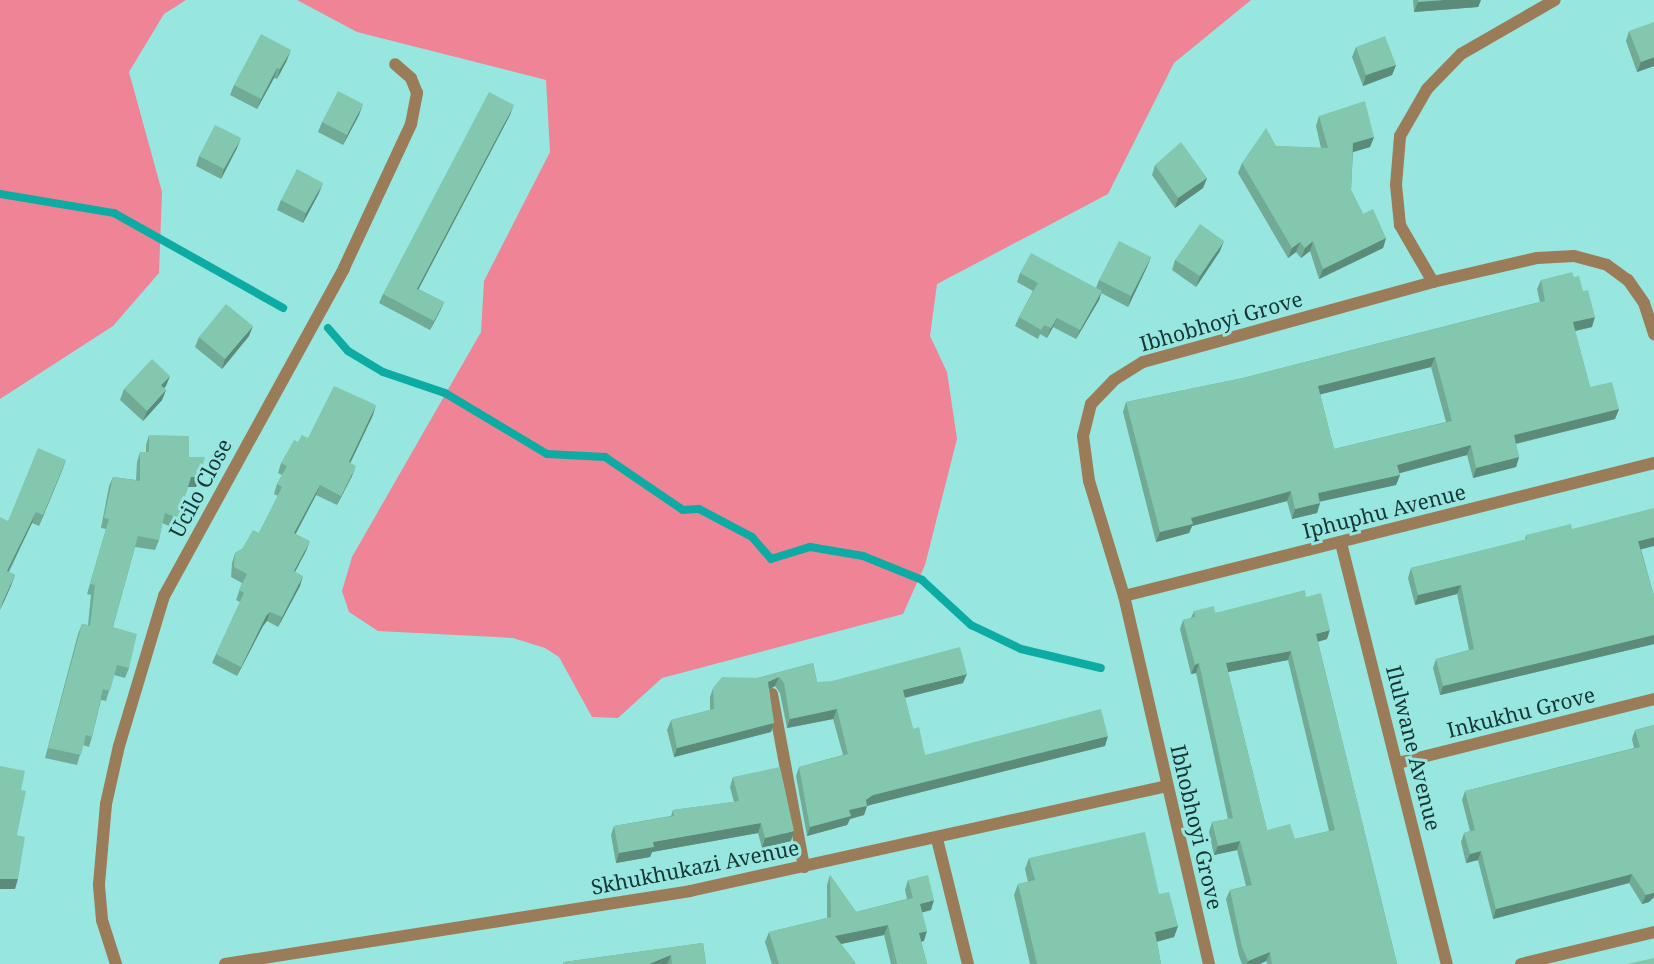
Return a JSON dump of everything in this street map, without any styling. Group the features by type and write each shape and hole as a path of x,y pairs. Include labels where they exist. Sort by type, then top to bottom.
{"street":[{"path":"1433,282 1400,225 1396,185 1400,136 1427,89 1461,54 1556,0"},
{"name":"Ucilo Close","path":"116,964 102,920 99,884 106,804 119,746 164,596 344,268 411,124 417,93 411,78 395,64"},
{"name":"Ibhobhoyi Grove","path":"1209,964 1124,596 1089,481 1083,447 1091,404 1114,380 1143,362 1185,348 1433,282 1537,258 1574,256 1607,265 1628,280 1644,303 1654,334"},
{"name":"Iphuphu Avenue","path":"1124,596 1654,463"},
{"name":"Ilulwane Avenue","path":"1341,543 1447,964"},
{"path":"771,694 804,867"},
{"name":"Inkukhu Grove","path":"1398,763 1654,699"},
{"name":"Skhukhukazi Avenue","path":"225,964 690,891 937,839 1167,786"},
{"path":"937,839 968,964"},
{"path":"1521,964 1654,932"}],"shaded area":[{"path":"0,0 186,0 164,14 129,72 162,192 159,273 113,326 0,399"},
{"path":"297,0 1251,0 1174,63 1108,194 937,284 930,336 947,372 957,439 925,565 903,614 662,678 618,718 592,717 559,657 545,648 513,638 378,631 349,612 342,591 352,557 481,332 484,281 550,152 546,80 357,32"}],"building":[{"path":"1418,0 1444,0 1418,2"},
{"path":"1654,22 1654,57 1641,62 1629,31"},
{"path":"261,34 291,50 280,69 277,68 261,99 234,85"},
{"path":"1385,36 1396,65 1366,75 1356,47"},
{"path":"338,91 363,104 347,135 322,122"},
{"path":"489,92 514,105 417,289 444,302 434,321 383,294"},
{"path":"1365,101 1374,137 1353,143 1351,190 1363,214 1373,209 1386,238 1323,269 1313,241 1305,248 1300,242 1292,248 1242,163 1266,128 1276,146 1328,148 1319,116"},
{"path":"215,125 241,138 224,169 199,156"},
{"path":"1181,142 1207,178 1178,198 1155,165"},
{"path":"297,169 323,183 306,213 281,200"},
{"path":"1200,224 1224,241 1200,276 1175,260"},
{"path":"1119,241 1151,257 1131,296 1099,280"},
{"path":"1031,253 1102,291 1080,330 1057,318 1051,328 1044,325 1041,330 1019,317 1038,283 1020,273"},
{"path":"1572,272 1574,277 1579,276 1583,291 1588,290 1595,317 1573,322 1590,387 1612,382 1619,409 1514,435 1519,457 1476,468 1471,445 1397,465 1400,475 1318,493 1320,503 1295,509 1291,491 1191,518 1193,524 1160,532 1126,402 1243,378 1545,301 1541,280","holes":["1435,357 1452,421 1334,449 1318,386"]},
{"path":"226,304 253,326 225,359 199,337"},
{"path":"152,359 170,376 161,385 166,390 147,411 124,389"},
{"path":"334,386 376,405 349,462 356,466 341,496 320,485 294,533 310,541 294,571 303,576 282,617 270,612 266,616 241,667 216,654 244,593 239,590 247,574 234,567 235,553 242,549 253,530 259,533 282,487 277,484 287,466 281,463 294,440 298,442 302,435 308,438"},
{"path":"149,435 189,436 189,457 205,457 200,477 191,477 178,518 165,513 159,540 138,536 113,627 137,634 129,668 117,665 110,691 103,689 92,737 86,735 81,755 48,748 82,624 90,626 95,585 90,584 109,519 104,518 113,477 140,481 140,452 149,452"},
{"path":"38,448 66,460 43,515 36,512 7,571 15,575 0,610 0,517 8,521"},
{"path":"1654,508 1654,537 1638,541 1654,596 1654,635 1443,686 1436,659 1474,649 1461,585 1418,595 1411,568 1527,539 1526,535 1571,524 1572,529"},
{"path":"1305,590 1306,597 1321,593 1330,630 1316,634 1397,964 1272,964 1270,952 1248,961 1242,947 1230,890 1252,885 1240,841 1218,846 1212,822 1233,818 1199,663 1195,665 1183,620 1195,617 1194,611 1214,606 1215,613","holes":["1291,651 1335,830 1295,839 1290,824 1267,830 1226,663"]},
{"path":"960,647 967,674 903,690 913,729 919,727 925,755 1101,709 1108,736 873,795 866,800 867,806 849,810 851,816 810,827 799,767 848,754 837,709 790,719 784,683 779,677 768,682 774,723 677,748 671,720 714,709 713,688 722,677 757,678 813,663 817,682 832,681"},
{"path":"1654,725 1654,892 1646,895 1632,874 1496,909 1481,851 1470,854 1464,833 1475,830 1465,791 1640,747 1635,730"},
{"path":"0,766 25,771 21,790 26,791 17,835 25,837 18,879 0,879"},
{"path":"780,767 794,831 765,838 761,823 653,842 654,847 619,853 614,826 674,816 673,810 739,801 733,777"},
{"path":"1145,832 1159,894 1169,892 1178,926 1155,932 1161,964 1037,964 1018,884 1035,880 1029,858"},
{"path":"830,875 856,912 913,898 908,880 928,875 934,900 920,904 927,931 919,933 927,964 897,964 888,925 835,936 856,963 779,964 769,932 831,917"},
{"path":"703,943 706,964 672,964 671,955 649,964 564,964 564,962"},
{"path":"1654,958 1654,964 1627,964"}],"waterway":[{"path":"0,194 114,213 283,308"},
{"path":"328,328 348,351 383,372 445,393 547,454 605,457 683,510 699,509 752,537 771,559 810,547 863,556 922,580 971,625 1021,649 1101,668"}]}
